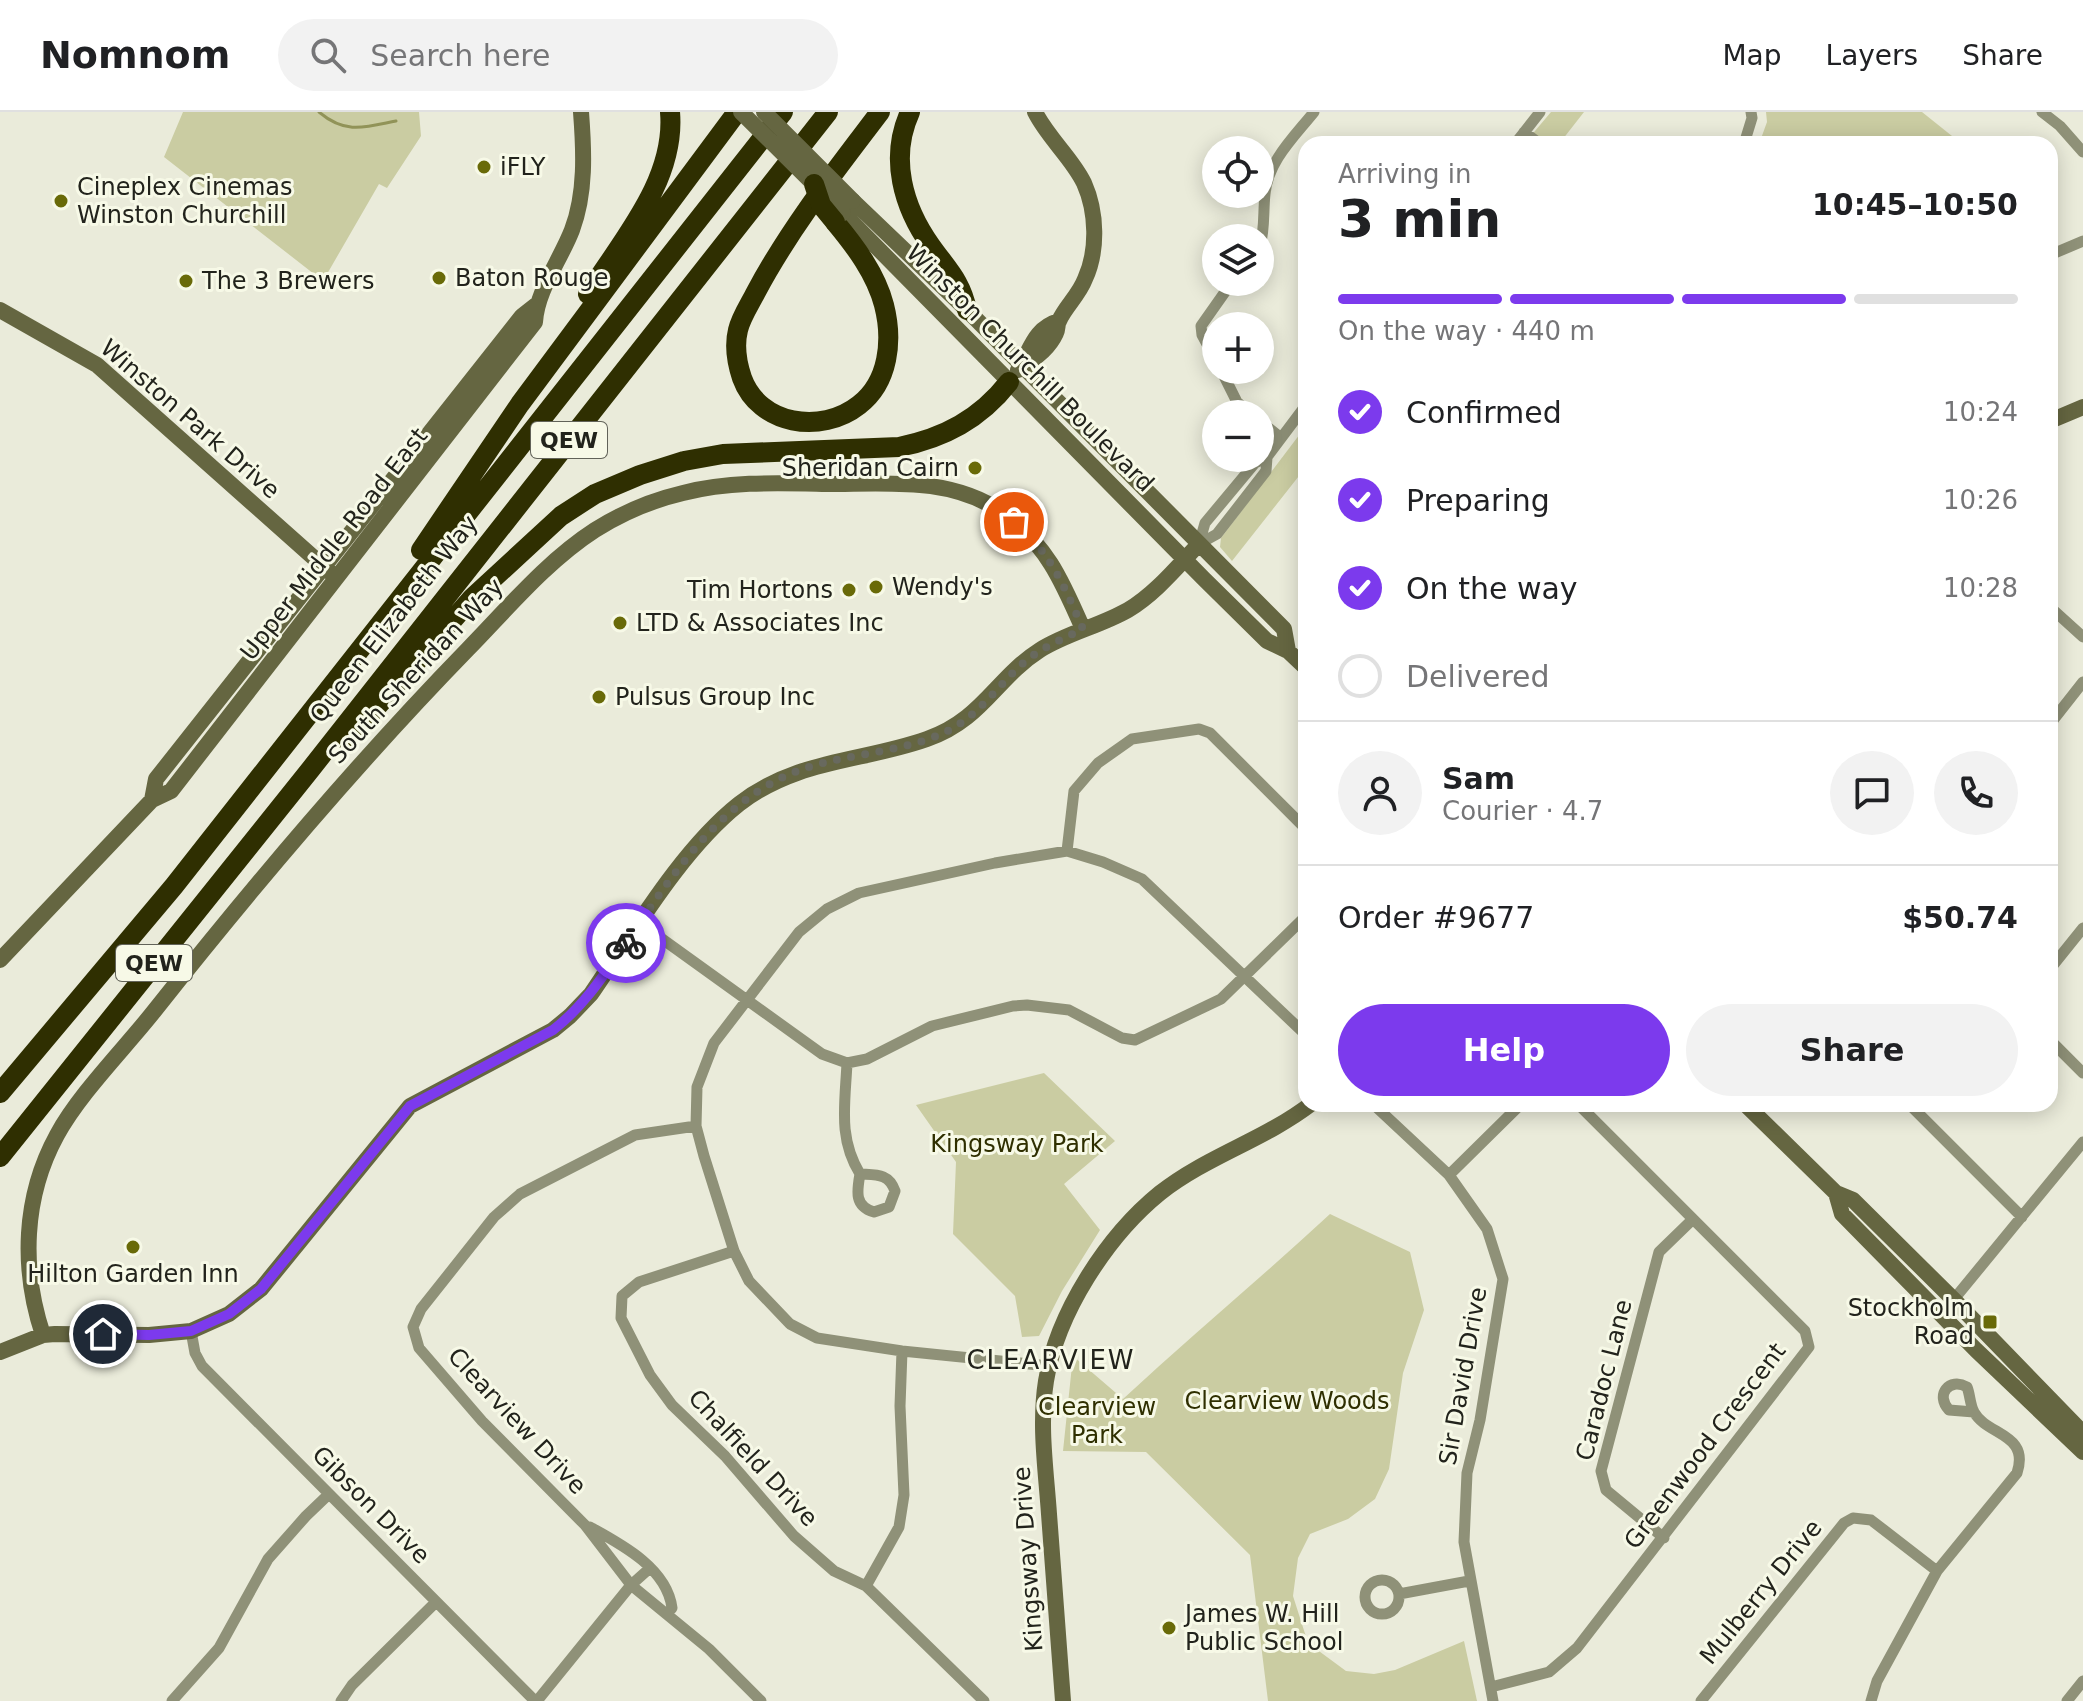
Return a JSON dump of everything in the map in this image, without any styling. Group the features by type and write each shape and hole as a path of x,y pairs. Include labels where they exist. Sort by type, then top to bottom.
{"highway":[{"path":"520,404 654,187 667,154 670,112"},
{"path":"364,642 381,606 520,404 739,112"},
{"name":"Queen Elizabeth Way","path":"0,1093 174,886 783,112"},
{"name":"Queen Elizabeth Way","path":"0,1157 310,770 828,112"},
{"path":"814,184 821,205 844,212 857,250 880,293 888,324 888,352 880,379 859,405 834,419 792,422 767,412 749,394 736,351 738,329 774,257 880,112"},
{"path":"910,112 899,152 903,192 920,229 962,288 967,310"},
{"path":"310,770 342,746 472,598 561,516 595,494 684,461 723,454 886,447 927,441 971,420 993,401 1015,374"}],"street":[{"name":"Upper Middle Road East","path":"0,960 152,800 171,791 535,322 536,305 573,228 580,199 583,170 581,112"},
{"path":"739,112 814,184"},
{"name":"Winston Churchill Boulevard","path":"764,112 844,212 1199,544 1284,629 1288,651"},
{"path":"1015,374 1037,357 1057,332 1059,321 1077,297 1091,262 1094,237 1091,207 1083,182 1043,128 1035,112"},
{"path":"1263,224 1268,176 1276,159 1314,112"},
{"path":"1521,136 1540,112"},
{"path":"1746,136 1751,112"},
{"path":"2042,112 2060,126 2083,152"},
{"path":"1524,132 1529,136"},
{"name":"Winston Churchill Boulevard","path":"844,212 967,310 1015,374 1185,559 1267,641 1288,651 1298,660"},
{"path":"2058,252 2083,241"},
{"name":"Upper Middle Road East","path":"152,800 156,779 522,316 536,305"},
{"name":"Winston Park Drive","path":"0,310 97,365 338,579"},
{"path":"2058,418 2083,407"},
{"path":"0,1352 43,1335 149,1335 191,1331 229,1314 261,1289 410,1106 553,1030 570,1016 591,994 706,832 742,802 778,780 807,768 926,740 957,726 1030,658 1083,629 1130,609 1199,544 1205,523 1255,463 1267,457 1298,415"},
{"path":"1274,432 1280,437"},
{"name":"South Sheridan Way","path":"43,1335 33,1304 29,1273 31,1212 37,1185 57,1135 222,924 387,734 544,571 596,529 648,503 711,488 769,482 903,483 938,487 990,505 1036,542 1057,571 1083,629"},
{"path":"2058,614 2083,637"},
{"path":"2058,714 2083,682"},
{"path":"1067,851 1074,791 1098,763 1132,739 1199,729 1210,733 1298,821"},
{"path":"1049,1366 902,1351 817,1338 790,1324 749,1281 734,1251 696,1126 697,1087 714,1043 799,932 827,909 859,893 995,863 1067,851 1142,879 1298,1027"},
{"path":"640,923 822,1054 847,1063 867,1059 932,1026 1013,1006 1069,1010 1122,1038 1135,1040 1221,999 1298,924"},
{"path":"2058,959 2083,928"},
{"path":"2058,1048 2083,1073"},
{"path":"847,1063 845,1138 848,1153 860,1174"},
{"name":"Kingsway Drive","path":"1063,1701 1043,1441 1049,1366 1075,1298 1111,1243 1159,1194 1191,1171 1276,1129 1300,1112"},
{"name":"Sir David Drive","path":"1382,1112 1449,1175 1487,1229 1503,1279 1480,1420 1467,1473 1464,1542 1493,1701"},
{"path":"1449,1175 1513,1112"},
{"name":"Greenwood Crescent","path":"1491,1687 1549,1672 1577,1648 1809,1347 1805,1331 1586,1112"},
{"path":"1753,1112 1836,1193 1853,1200 2083,1433"},
{"path":"1917,1112 2022,1217"},
{"name":"Clearview Drive","path":"696,1126 635,1135 520,1194 494,1217 421,1309 413,1327 419,1348 464,1400 585,1525 631,1585 709,1649 761,1701"},
{"path":"1941,1315 2083,1142"},
{"path":"1836,1193 1842,1214 2083,1452"},
{"name":"Caradoc Lane","path":"1664,1538 1606,1490 1601,1471 1659,1252 1692,1220"},
{"name":"Chalfield Drive","path":"734,1251 639,1282 622,1296 621,1318 650,1375 672,1405 725,1456 794,1536 834,1571 866,1586 984,1701"},
{"name":"Gibson Drive","path":"191,1331 195,1353 202,1366 536,1701"},
{"path":"866,1586 899,1527 904,1495 900,1406 902,1351"},
{"path":"1871,1701 1877,1681 1937,1571 2017,1473 2020,1463 2014,1444 1974,1412"},
{"path":"172,1701 219,1648 268,1559 329,1494"},
{"name":"Mulberry Drive","path":"1701,1701 1844,1523 1853,1518 1871,1520 1937,1571"},
{"name":"Clearview Drive","path":"585,1525 624,1546 650,1568 670,1595 672,1608 667,1614"},
{"path":"536,1701 631,1585 650,1568"},
{"path":"1399,1594 1469,1581"},
{"path":"341,1701 352,1685 436,1602"},
{"path":"2067,1701 2083,1681"}],"green space":[{"path":"183,112 419,112 421,136 387,188 379,184 323,281 164,157"},
{"path":"1551,112 1584,112 1565,136 1531,136"},
{"path":"1766,112 1922,112 1952,136 1762,136 1767,122"},
{"path":"1298,437 1298,477 1232,561 1220,547 1221,538"},
{"name":"Kingsway Park","path":"1044,1073 1115,1141 1064,1184 1100,1230 1062,1291 1039,1336 1022,1337 1015,1296 953,1234 956,1162 916,1105"},
{"name":"Clearview Woods","path":"1330,1214 1410,1252 1424,1310 1403,1373 1389,1469 1375,1499 1348,1519 1310,1534 1298,1558 1293,1596 1308,1643 1346,1671 1374,1674 1395,1670 1464,1641 1477,1701 1268,1701 1250,1555 1146,1452 1063,1451 1073,1356 1123,1399"}],"waterway":[{"path":"319,112 347,127 396,121"}],"way so far":[{"path":"626,943 706,832 742,802 778,780 807,768 926,740 957,726 1040,650 1083,629 1043,549 1014,522"}],"place":[{"name":"iFLY","path":"484,167"},
{"name":"Cineplex Cinemas Winston Churchill","path":"61,201"},
{"name":"Baton Rouge","path":"439,278"},
{"name":"The 3 Brewers","path":"186,281"},
{"name":"Sheridan Cairn","path":"975,468"},
{"name":"Wendy's","path":"876,587"},
{"name":"Tim Hortons","path":"849,590"},
{"name":"LTD & Associates Inc","path":"620,623"},
{"name":"Pulsus Group Inc","path":"599,697"},
{"name":"Hilton Garden Inn","path":"133,1247"},
{"name":"Stockholm Road","path":"1990,1322"},
{"name":"James W. Hill Public School","path":"1169,1628"}],"district":[{"name":"CLEARVIEW","path":"1051,1360"}],"route":[{"path":"103,1334 149,1335 191,1331 229,1314 261,1289 410,1106 553,1030 591,994 626,943"}],"park label":[{"name":"Clearview Park","path":"1097,1421"}]}
